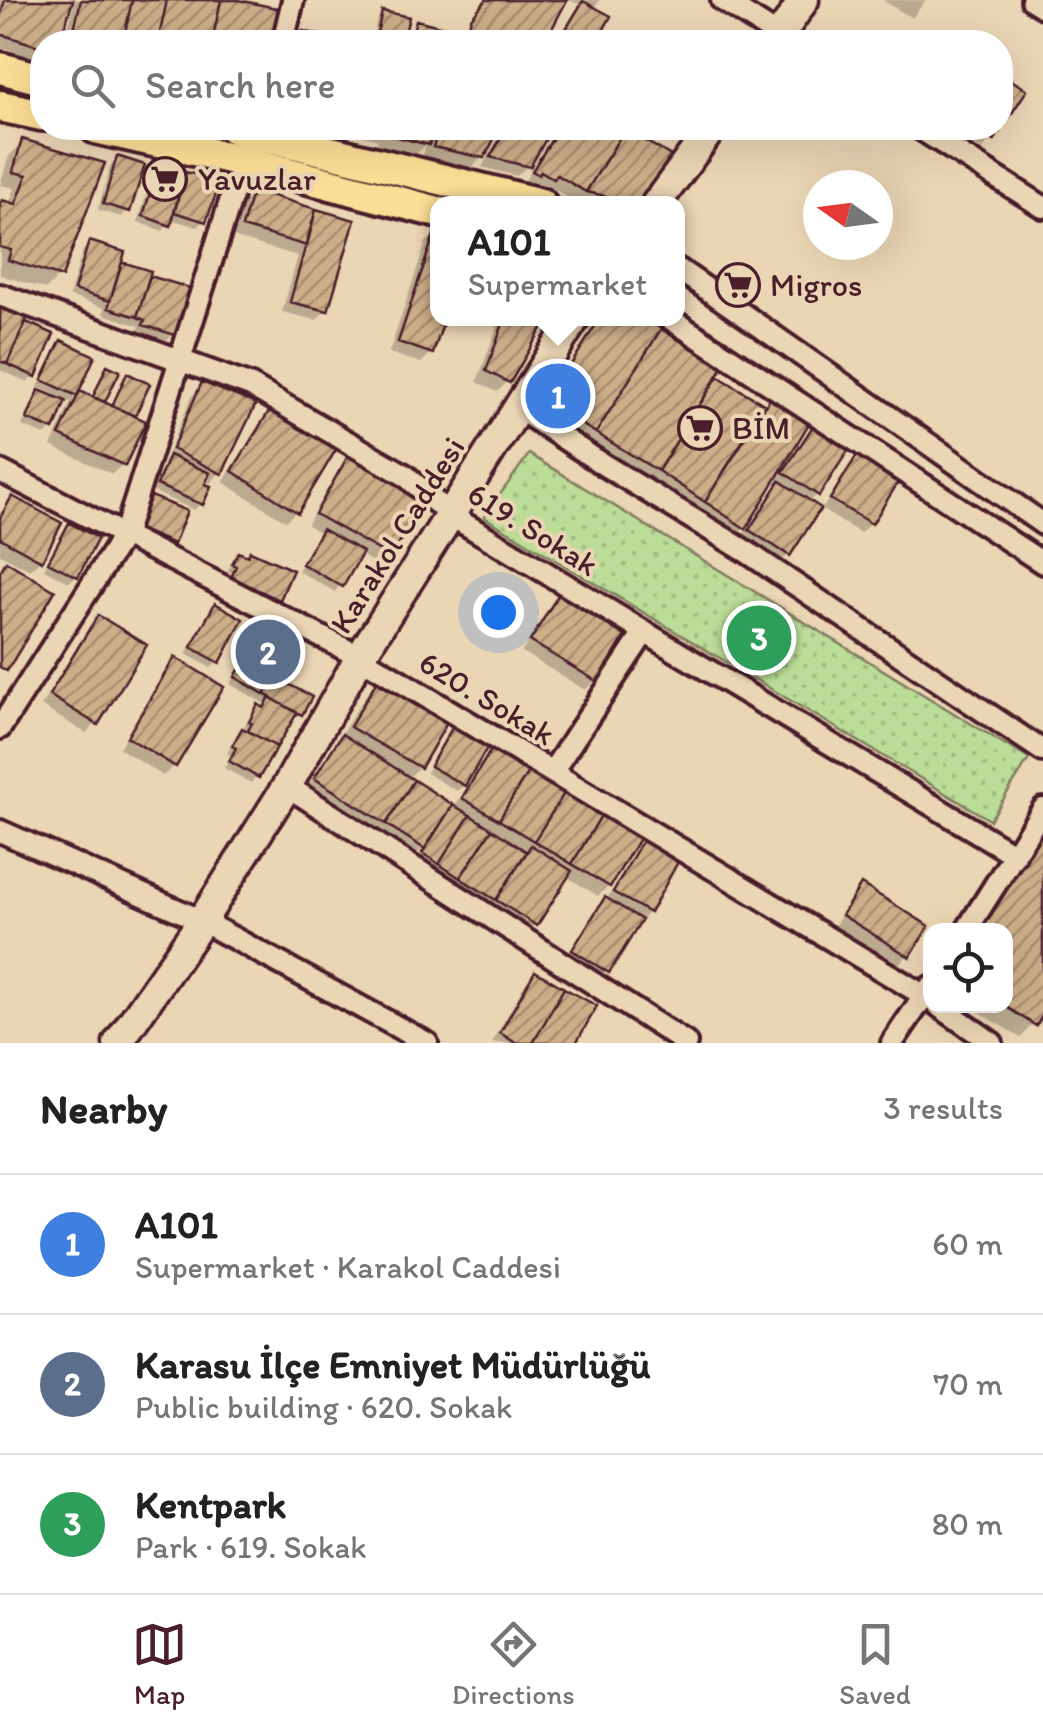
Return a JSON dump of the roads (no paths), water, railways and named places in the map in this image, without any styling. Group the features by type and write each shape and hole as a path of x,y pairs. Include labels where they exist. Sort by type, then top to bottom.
{"main road":[{"path":"787,30 804,0"},
{"path":"0,68 30,76"},
{"path":"0,106 30,113"},
{"path":"149,140 430,210"},
{"path":"293,140 510,196"},
{"path":"662,196 703,140"},
{"name":"Karakol Caddesi","path":"118,1043 202,921 287,786 360,657 571,326"}],"street":[{"path":"286,30 293,0"},
{"path":"722,0 765,30"},
{"path":"1032,0 1043,7"},
{"path":"938,140 1043,207"},
{"path":"0,728 8,701 125,533 243,161"},
{"path":"685,275 1043,524"},
{"name":"619. Sokak","path":"0,295 251,386 405,474 450,514 1015,854"},
{"path":"682,326 1043,563"},
{"path":"519,409 604,466 747,552 1043,751"},
{"name":"620. Sokak","path":"0,471 360,657 923,992"},
{"path":"552,772 644,633"},
{"path":"287,786 686,1043"},
{"path":"971,923 1043,809"},
{"path":"0,831 202,921 428,1043"},
{"path":"892,1043 923,1006"},
{"name":"620. Sokak","path":"952,1013 992,1043"}],"place":[{"name":"Yavuzlar","path":"165,179"},
{"name":"Migros","path":"738,285"},
{"name":"A101","path":"558,396"},
{"name":"BİM","path":"700,428"},
{"name":"Kentpark","path":"759,638"},
{"name":"Karasu İlçe Emniyet Müdürlüğü","path":"268,652"}]}
